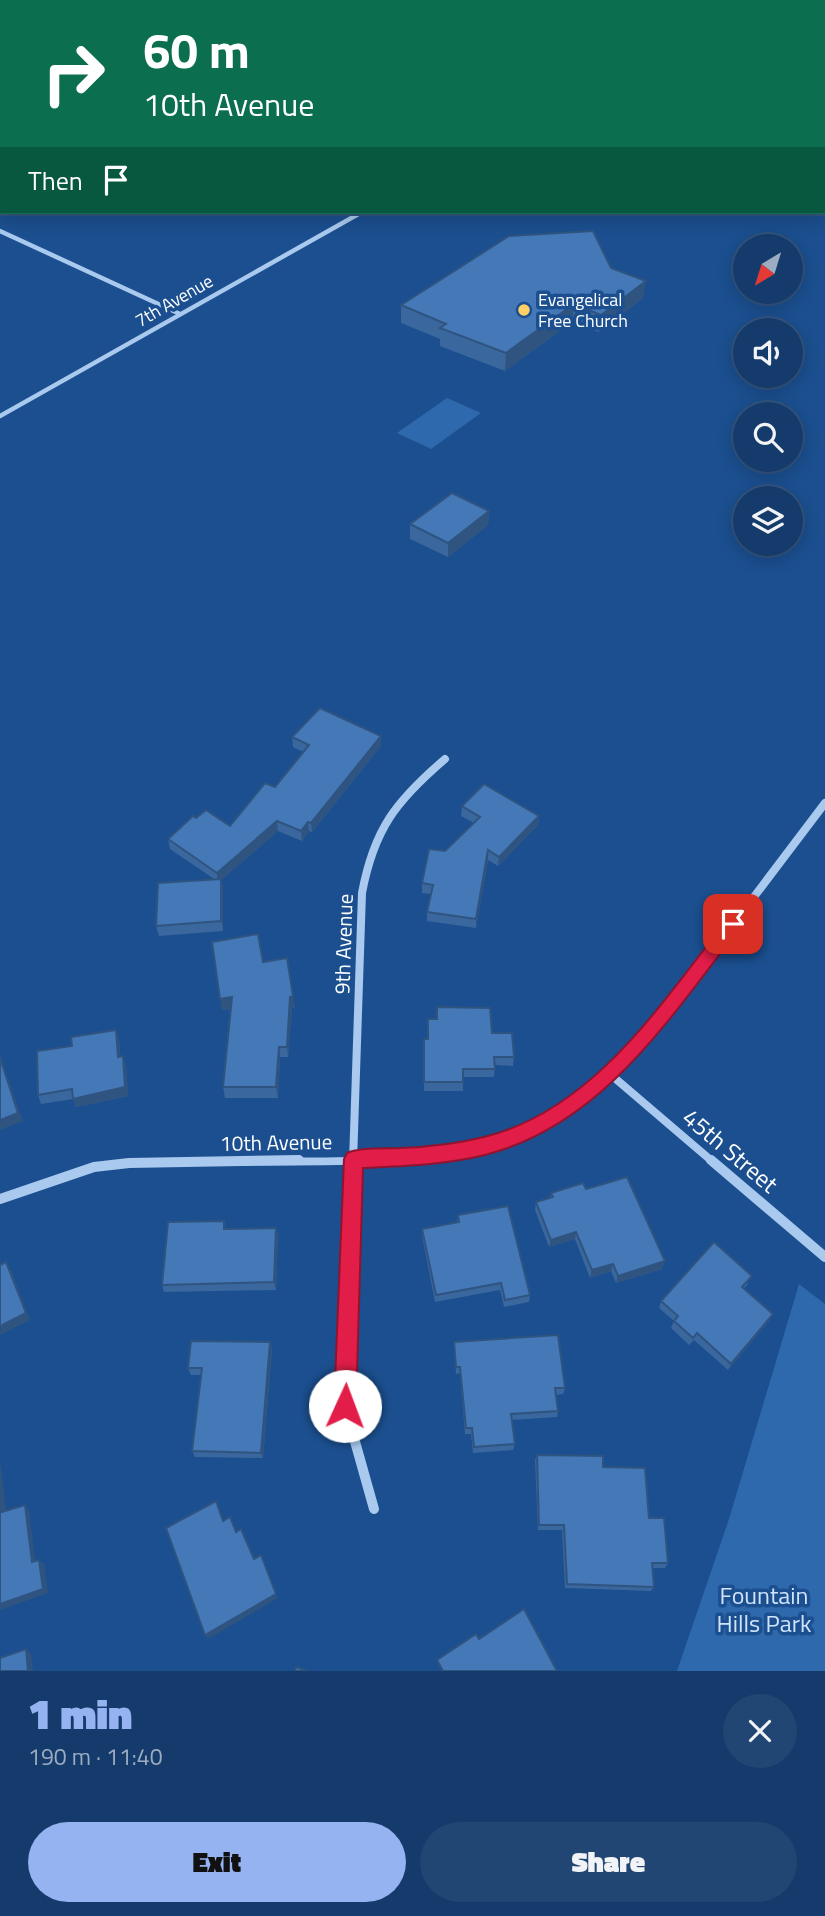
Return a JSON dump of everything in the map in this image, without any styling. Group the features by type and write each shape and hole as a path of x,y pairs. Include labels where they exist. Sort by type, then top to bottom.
{"street":[{"name":"7th Avenue","path":"0,416 358,214"},
{"path":"0,231 180,314"},
{"name":"9th Avenue","path":"374,1509 345,1406 362,893 367,862 390,810 409,789 445,759"},
{"name":"10th Avenue","path":"0,1199 94,1167 129,1163 442,1155 487,1145 535,1127 577,1102 636,1048 825,803"},
{"name":"45th Street","path":"610,1074 825,1257"}],"green space":[{"path":"447,398 481,413 431,449 397,433"},
{"name":"Fountain Hills Park","path":"799,1284 825,1304 825,1671 677,1671 729,1519"}],"building":[{"name":"Evangelical Free Church","path":"593,231 611,268 646,281 601,315 574,304 506,353 440,328 446,324 401,305 509,236"},
{"path":"452,493 489,511 448,543 410,524"},
{"path":"320,708 381,736 311,823 308,822 301,831 277,821 217,873 168,839 193,816 196,818 206,810 230,826 265,783 275,787 309,745 292,737"},
{"path":"484,784 539,816 499,857 488,850 476,919 427,912 433,885 422,883 429,849 445,851 480,817 462,806"},
{"path":"221,879 221,921 156,926 158,883"},
{"path":"258,934 263,962 287,958 293,996 290,997 287,1047 279,1047 276,1087 223,1087 232,997 220,999 212,942"},
{"path":"437,1007 490,1008 492,1033 512,1033 514,1057 494,1057 495,1069 463,1069 463,1082 424,1082 424,1039 428,1039 428,1019 437,1019"},
{"path":"116,1030 118,1057 123,1056 125,1087 73,1099 72,1089 38,1095 37,1051 72,1046 71,1037"},
{"path":"0,1058 18,1113 0,1120"},
{"path":"627,1177 665,1261 618,1276 613,1264 592,1270 576,1232 551,1240 536,1202 553,1197 551,1193 583,1183 586,1189"},
{"path":"508,1206 530,1295 505,1300 501,1283 436,1295 422,1229 459,1222 458,1215"},
{"path":"224,1221 224,1229 276,1228 274,1282 162,1285 168,1222"},
{"path":"714,1242 752,1276 742,1287 773,1314 731,1364 697,1333 693,1338 674,1321 678,1316 661,1301"},
{"path":"6,1262 26,1313 0,1326 0,1265"},
{"path":"558,1335 565,1388 555,1388 558,1411 511,1414 515,1444 474,1447 472,1428 466,1428 460,1367 456,1367 454,1342"},
{"path":"191,1341 270,1342 261,1453 192,1451 202,1368 188,1368"},
{"path":"537,1455 603,1456 603,1467 645,1468 649,1518 664,1518 668,1563 652,1563 654,1587 567,1584 564,1525 539,1525"},
{"path":"0,1494 2,1512 25,1505 32,1562 39,1560 43,1589 0,1604"},
{"path":"216,1501 223,1521 230,1517 236,1532 241,1529 254,1559 261,1555 276,1594 205,1635 166,1528"},
{"path":"524,1609 557,1671 443,1671 437,1660 476,1634 479,1639"},
{"path":"26,1649 28,1671 0,1671 0,1658"}],"place":[{"name":"Evangelical Free Church","path":"524,310"}],"route":[{"path":"345,1406 353,1159 442,1155 487,1145 535,1127 577,1102 636,1048 733,924"}]}
